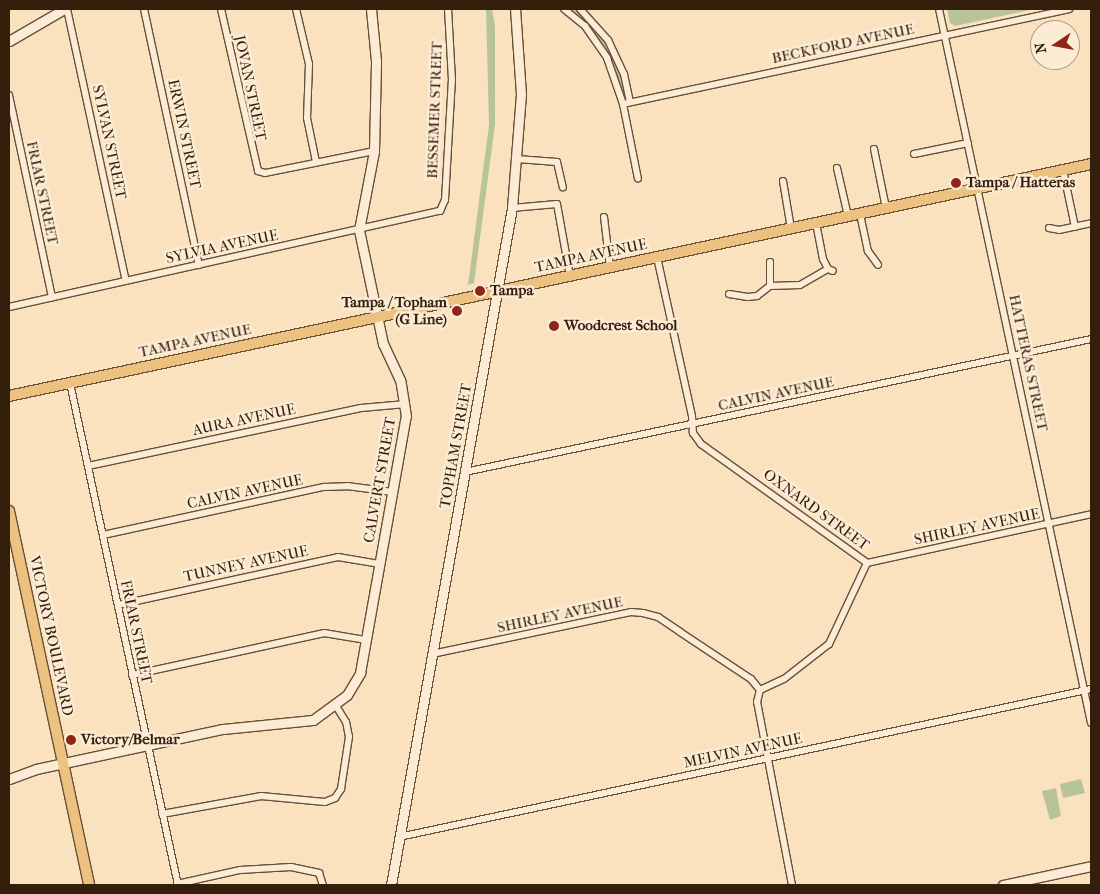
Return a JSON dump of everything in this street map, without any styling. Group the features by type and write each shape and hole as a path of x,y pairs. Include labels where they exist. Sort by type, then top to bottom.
{"main road":[{"name":"TAMPA AVENUE","path":"9,396 1091,164"},
{"name":"VICTORY BOULEVARD","path":"9,511 89,885"}],"street":[{"path":"9,41 66,9"},
{"name":"SYLVAN STREET","path":"66,9 126,281"},
{"name":"ERWIN STREET","path":"144,9 199,265"},
{"name":"JOVAN STREET","path":"220,9 258,171 265,173 316,162"},
{"path":"296,9 309,64 307,118 316,162 374,151"},
{"name":"CALVERT STREET","path":"336,706 347,695 360,673 393,492 406,404 400,380 384,349 360,230 374,151 376,61 371,9"},
{"name":"BESSEMER STREET","path":"440,211 445,200 452,80 448,9"},
{"name":"TOPHAM STREET","path":"391,885 512,208 521,94 515,9"},
{"path":"564,9 585,26 599,43 626,103"},
{"path":"580,9 608,40 624,74 626,103 638,179"},
{"name":"HATTERAS STREET","path":"940,9 1049,524 1088,690 1091,723"},
{"name":"BECKFORD AVENUE","path":"626,103 1069,9"},
{"name":"FRIAR STREET","path":"9,95 52,297"},
{"path":"914,154 968,143"},
{"path":"874,149 886,208"},
{"path":"517,159 557,162 563,187"},
{"path":"837,168 848,216"},
{"path":"1063,170 1075,227"},
{"path":"783,181 791,228"},
{"path":"512,208 556,204 570,276"},
{"name":"SYLVIA AVENUE","path":"9,306 440,211"},
{"path":"860,214 868,251 878,265"},
{"path":"604,217 610,267"},
{"path":"729,294 757,296 770,286 800,286 830,270 816,223"},
{"path":"1049,228 1075,227 1091,223"},
{"name":"OXNARD STREET","path":"657,257 692,426 701,444 868,563 829,644 784,679 760,690"},
{"path":"770,262 770,286"},
{"name":"CALVIN AVENUE","path":"465,472 692,426 1091,339"},
{"name":"FRIAR STREET","path":"70,383 177,885"},
{"name":"AURA AVENUE","path":"88,466 361,408 406,404"},
{"name":"CALVIN AVENUE","path":"103,535 324,487 347,486 393,492"},
{"name":"SHIRLEY AVENUE","path":"868,563 1091,514"},
{"name":"TUNNEY AVENUE","path":"118,605 338,557 380,564"},
{"name":"SHIRLEY AVENUE","path":"432,654 630,612 643,613 658,617 690,638 751,679 760,690"},
{"path":"132,675 324,633 366,640"},
{"path":"760,690 756,708 792,885"},
{"name":"MELVIN AVENUE","path":"400,837 1088,690"},
{"path":"9,779 62,763 147,745 246,726 299,723 320,716 336,706 346,722 349,737 341,789 335,798 324,802 295,797 252,797 162,814"},
{"path":"1002,885 1091,866"},
{"path":"177,885 254,868 291,867 319,873 323,885"}],"green space":[{"path":"486,9 492,9 495,26 495,125 474,283 468,285 489,125"},
{"path":"568,9 575,9 586,18 604,39 619,68 625,92 622,93 603,46 586,24"},
{"path":"947,9 1035,9 955,26 950,23"},
{"path":"1081,779 1085,793 1063,798 1060,784"},
{"path":"1056,788 1061,816 1050,820 1042,791"}],"place":[{"name":"Tampa / Hatteras","path":"956,183"},
{"name":"Tampa","path":"480,291"},
{"name":"Tampa / Topham (G Line)","path":"457,311"},
{"name":"Woodcrest School","path":"554,326"},
{"name":"Victory/Belmar","path":"71,740"}]}
